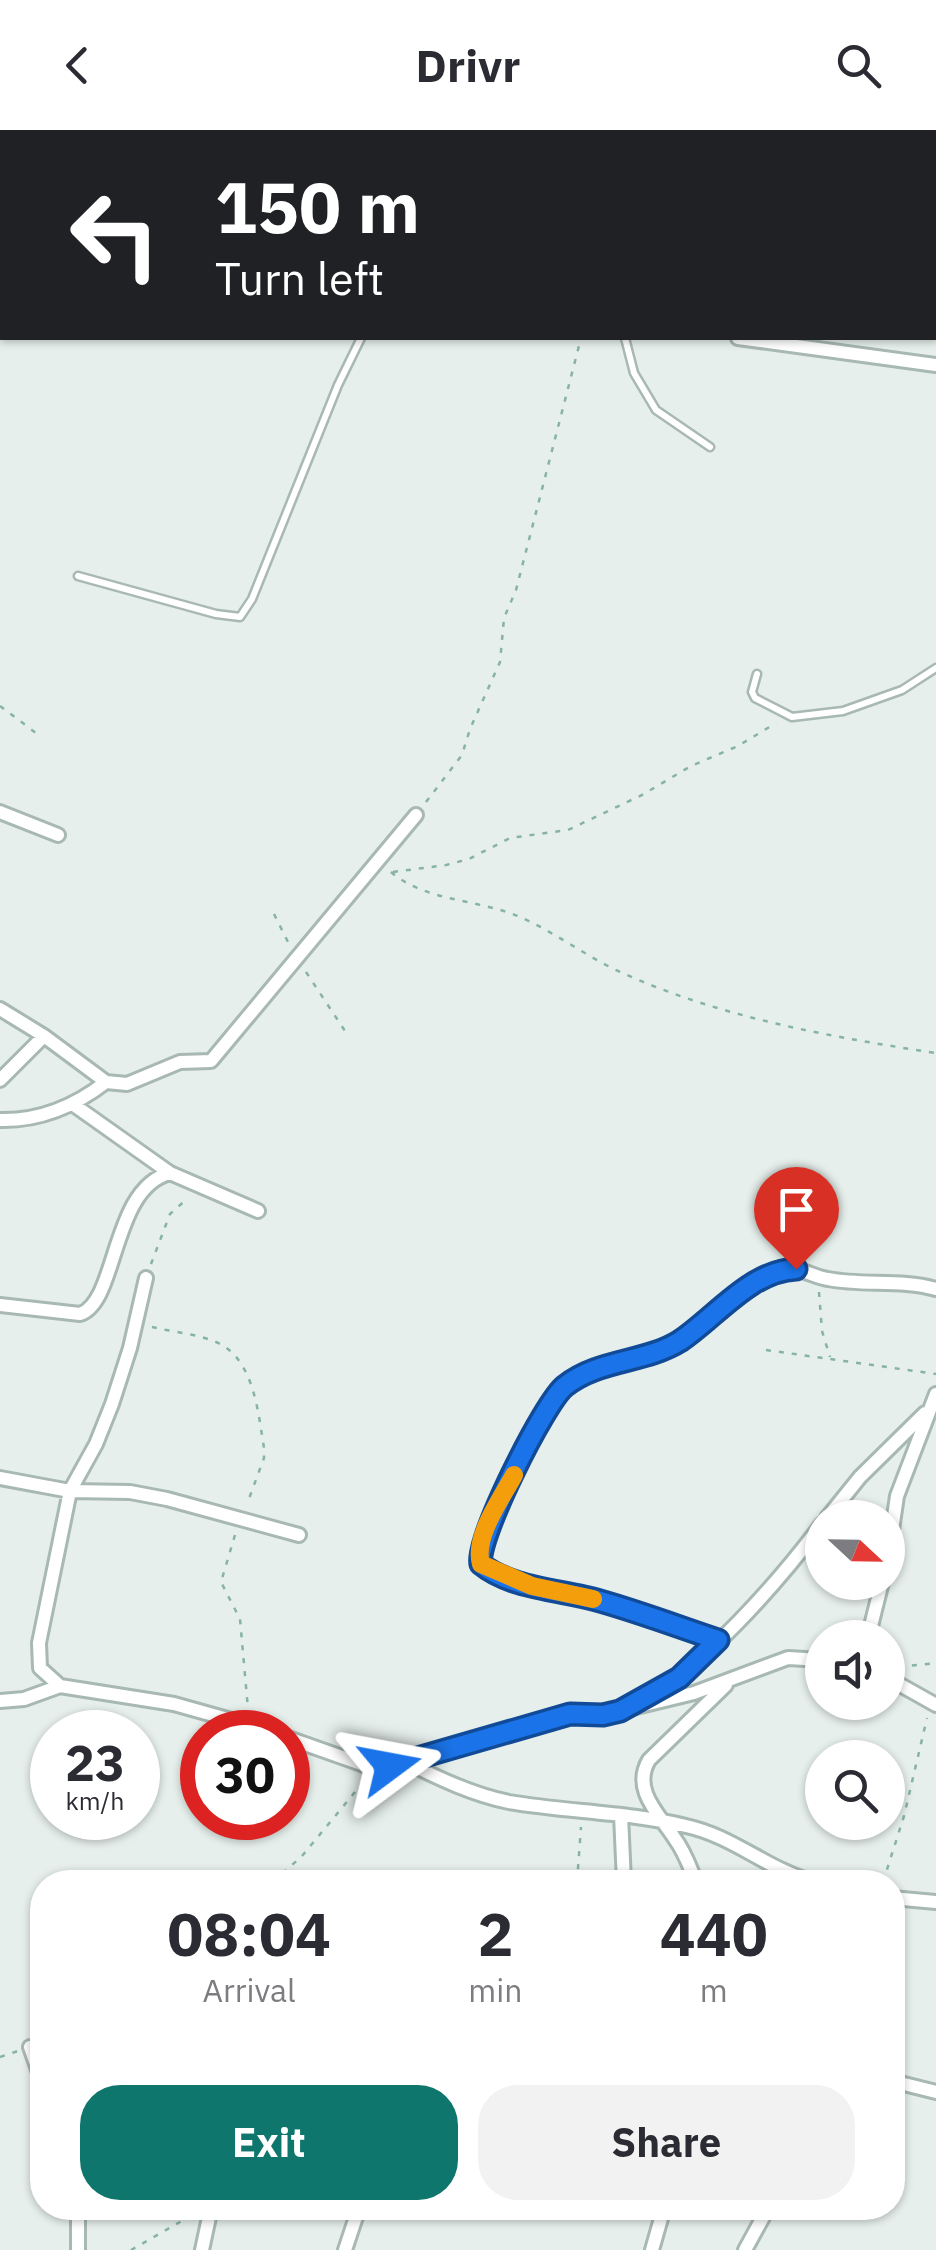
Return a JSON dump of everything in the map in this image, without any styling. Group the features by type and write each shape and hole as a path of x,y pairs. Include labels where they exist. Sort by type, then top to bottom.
{"street":[{"path":"753,340 936,365"},
{"path":"0,812 58,835"},
{"path":"0,1010 44,1036 106,1082 126,1084 180,1062 211,1061 416,816"},
{"path":"0,1080 44,1036"},
{"path":"0,1120 32,1118 74,1105 106,1082"},
{"path":"74,1105 170,1173 258,1211"},
{"path":"0,1305 88,1312 100,1293 132,1206 158,1176 170,1173"},
{"path":"718,1640 606,1602 532,1586 481,1564 480,1549 487,1528 533,1435 563,1387 616,1361 672,1346 740,1293 780,1271 796,1269 815,1276 936,1289"},
{"path":"60,1686 40,1668 38,1644 70,1491 112,1404 146,1278"},
{"path":"896,1500 936,1394"},
{"path":"841,1500 930,1408"},
{"path":"0,1478 70,1491 130,1492 206,1508 299,1535"},
{"path":"620,1711 679,1678 805,1542"},
{"path":"310,1746 374,1768 408,1763 570,1714 603,1715 694,1693 788,1658 805,1659"},
{"path":"691,1870 646,1795 645,1767 732,1680"},
{"path":"905,1684 933,1704"},
{"path":"0,1701 24,1699 60,1686 128,1694 192,1710"},
{"path":"408,1763 466,1790 497,1799 662,1821 715,1834 780,1870"},
{"path":"621,1815 623,1870"},
{"path":"905,1899 936,1902"},
{"path":"905,2084 936,2092"},
{"path":"78,2220 78,2250"},
{"path":"202,2250 206,2220"},
{"path":"345,2250 355,2220"},
{"path":"652,2250 661,2220"},
{"path":"746,2250 762,2220"}],"lane":[{"path":"78,576 240,617 252,599 338,385 361,340"},
{"path":"625,340 634,374 656,410 710,446"},
{"path":"757,674 752,692 755,698 792,717 842,711 884,698 936,668"}],"path":[{"path":"416,816 461,758 500,662 504,618 516,590 581,340"},
{"path":"0,706 40,736"},
{"path":"792,717 568,830 510,838 469,859 446,865 391,872 426,891 522,918 601,963 680,997 785,1028 936,1053"},
{"path":"274,914 349,1037"},
{"path":"146,1278 170,1214 200,1188"},
{"path":"815,1276 822,1304 822,1331 831,1360"},
{"path":"136,1323 215,1341 232,1351 244,1368 264,1458 221,1582 240,1619 249,1710"},
{"path":"766,1350 936,1374"},
{"path":"905,1670 936,1663"},
{"path":"887,1870 933,1704"},
{"path":"286,1870 302,1856 374,1768"},
{"path":"578,1870 582,1811"},
{"path":"132,2250 186,2220"}],"slow traffic":[{"path":"514,1475 487,1528 478,1556 481,1564 532,1586 593,1599"}],"route":[{"path":"390,1766 570,1714 620,1711 679,1678 718,1640 606,1602 532,1586 488,1569 478,1556 487,1528 533,1435 563,1387 616,1361 672,1346 740,1293 780,1271 796,1269"}]}
